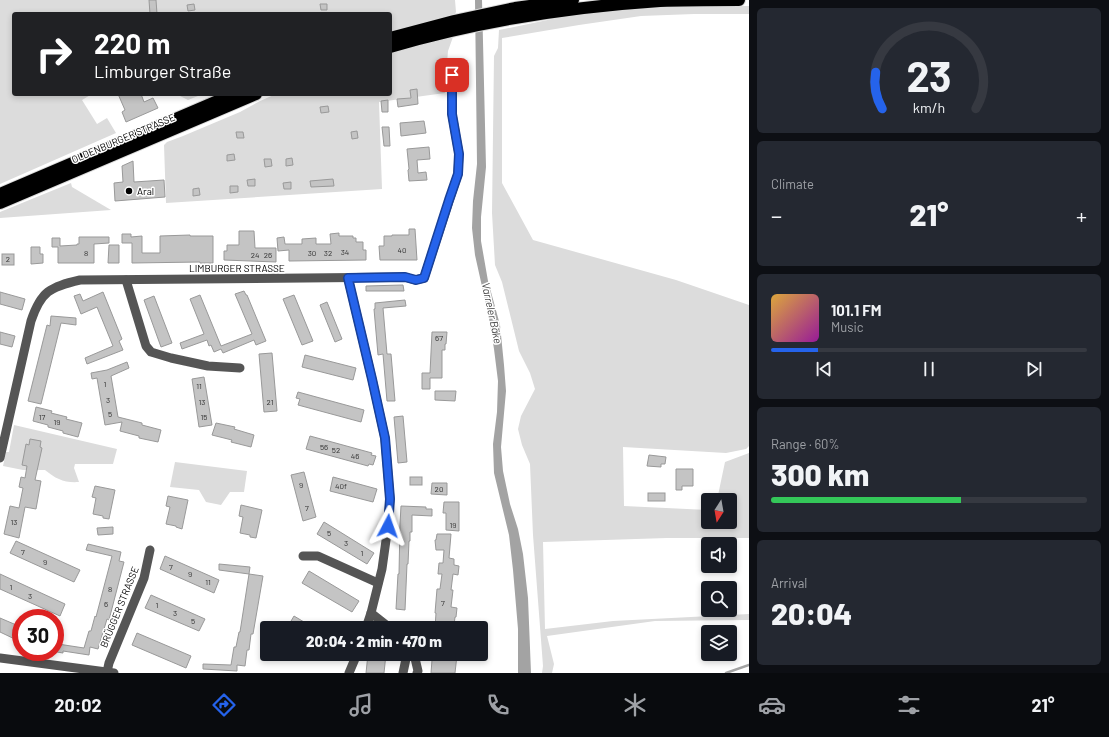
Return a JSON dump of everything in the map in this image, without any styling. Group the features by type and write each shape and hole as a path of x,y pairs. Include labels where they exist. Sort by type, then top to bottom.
{"highway":[{"path":"392,38 470,23 496,17 538,4 572,0"},
{"path":"496,17 520,17 594,6 662,1 739,0"},
{"path":"392,46 454,26"},
{"name":"OLDENBURGER STRASSE","path":"0,194 229,96"},
{"name":"OLDENBURGER STRASSE","path":"0,203 251,96"}],"street":[{"name":"LIMBURGER STRASSE","path":"0,458 35,309 42,298 52,289 63,284 80,280 405,277 416,280 424,278 458,174 459,154 452,114 451,69"},
{"path":"348,278 385,438 390,499 382,567 368,621"},
{"path":"126,280 146,346 151,352 208,366 240,368"},
{"name":"BRÜGGER STRASSE","path":"110,673 109,663 144,578 150,550"},
{"path":"303,556 318,556 378,583"},
{"path":"371,613 381,621"},
{"path":"0,658 110,673"},
{"path":"349,673 354,661"},
{"path":"404,673 403,671 405,661"},
{"path":"415,661 418,673"}],"shaded area":[{"path":"0,0 455,0 455,14 392,32 392,12 12,12 12,96 89,96 82,100 97,124 107,118 116,133 0,184"},
{"path":"683,6 749,6 749,14 641,16 502,38 502,183 533,240 676,280 749,305 749,446 746,449 726,453 623,447 624,506 701,510 701,529 737,529 737,493 718,493 725,462 749,453 749,538 701,537 543,542 545,629 613,621 701,616 737,617 737,615 749,614 749,620 655,621 547,636 554,664 552,673 542,673 543,666 533,535 530,464 522,445 518,429 521,416 535,389 530,373 519,351 502,282 495,265 492,213 494,56 498,48 499,30 576,14"},
{"path":"453,37 448,51 447,63 442,65 445,93 379,102 382,189 166,203 164,145 167,142 240,112 271,96 392,96 392,52"},
{"path":"180,96 198,96 188,100"},
{"path":"71,183 72,187 111,210 0,218 0,212"},
{"path":"14,425 117,449 113,464 75,464 74,468 79,482 60,480 45,470 23,470 3,466 6,452 9,452"},
{"path":"175,462 247,471 244,492 230,492 221,505 206,502 199,490 170,487"}],"water":[{"name":"Varreler Bäke","path":"475,0 482,0 486,167 481,217 481,241 488,281 500,325 506,391 501,447 503,471 523,554 528,598 531,673 518,673 518,629 509,535 494,473 493,444 497,412 498,381 489,318 475,255 472,228 477,164"}],"building":[{"path":"149,0 156,0 157,12 150,12"},
{"path":"194,4 195,10 188,11 187,5"},
{"path":"320,4 327,4 327,10 321,10"},
{"path":"417,89 418,104 398,107 397,99 411,98 410,90"},
{"path":"119,96 142,96 144,102 153,98 158,108 126,122 122,112 125,110"},
{"path":"388,100 388,112 382,112 381,101"},
{"path":"328,106 329,112 321,113 320,107"},
{"path":"424,121 426,133 401,136 400,123"},
{"path":"382,127 389,127 390,146 384,146"},
{"path":"357,131 358,138 352,139 351,132"},
{"path":"236,132 243,132 244,138 237,138"},
{"path":"429,147 430,159 417,160 418,173 426,172 427,180 409,181 407,149"},
{"path":"234,154 235,160 227,161 227,155"},
{"path":"292,158 293,165 286,166 286,159"},
{"path":"264,159 271,159 272,166 265,167"},
{"path":"133,161 134,182 164,180 165,197 115,201 114,183 123,182 122,166"},
{"path":"255,179 255,186 248,186 247,180"},
{"path":"333,179 334,186 311,187 310,181"},
{"path":"291,182 291,189 284,189 283,183"},
{"path":"230,186 238,186 238,192 230,193"},
{"path":"199,188 200,195 193,196 193,189"},
{"path":"409,229 415,229 417,260 380,260 379,246 384,246 384,236 409,235"},
{"path":"239,231 254,231 255,248 276,248 276,262 224,260 224,251 227,251 227,245 239,245"},
{"path":"339,233 339,236 353,236 353,238 356,238 356,242 363,242 363,250 366,250 366,260 289,261 289,250 278,251 277,238 284,237 285,244 302,244 302,239 316,238 316,244 331,244 330,234"},
{"path":"122,234 131,234 131,237 142,236 142,253 160,253 160,236 213,236 213,263 132,263 132,243 122,243"},
{"path":"79,237 109,237 109,243 94,244 94,263 58,263 58,247 52,247 52,238 60,238 60,246 77,245 79,244"},
{"path":"109,245 119,245 119,263 108,263"},
{"path":"31,247 40,247 40,254 43,254 43,263 31,264"},
{"path":"2,254 14,254 14,265 2,265"},
{"path":"403,285 404,291 366,291 366,286"},
{"path":"244,291 266,341 256,345 254,340 223,353 221,349 214,352 211,345 209,346 207,340 182,349 180,343 204,334 190,299 200,295 221,346 252,334 235,294"},
{"path":"0,292 25,299 22,310 0,304"},
{"path":"103,292 122,339 119,341 123,350 87,364 85,358 113,346 97,307 81,314 74,296 80,294 83,301"},
{"path":"294,295 313,341 302,345 283,299"},
{"path":"154,296 172,343 161,347 144,300"},
{"path":"405,300 406,306 383,308 387,354 391,354 395,401 387,401 383,354 378,355 374,309 375,303"},
{"path":"327,302 342,339 335,342 320,305"},
{"path":"51,316 76,318 76,325 61,323 41,404 28,401 47,325 50,326"},
{"path":"0,332 15,336 12,347 0,344"},
{"path":"432,332 447,332 445,350 442,350 442,378 430,378 430,389 422,389 422,373 430,373"},
{"path":"272,353 277,411 264,412 259,354"},
{"path":"305,355 356,368 353,380 302,367"},
{"path":"127,362 129,368 111,376 118,417 142,423 142,425 161,430 158,442 139,438 139,436 120,431 122,422 105,425 97,378 92,379 91,373 107,370"},
{"path":"204,377 212,425 199,427 192,379"},
{"path":"435,391 456,391 455,401 435,400"},
{"path":"298,392 364,410 361,422 298,405 300,399 296,398"},
{"path":"36,407 67,417 66,419 82,423 78,437 48,427 48,425 33,421"},
{"path":"403,416 407,462 398,463 394,417"},
{"path":"216,423 235,427 234,429 254,435 251,447 212,435"},
{"path":"310,436 372,453 371,455 376,456 373,465 369,464 368,466 306,449"},
{"path":"30,439 41,441 40,447 42,448 35,480 41,481 36,509 25,507 19,538 4,534 10,506 19,508 23,488 19,487 21,477 25,478 27,466 22,465 26,444 29,445"},
{"path":"649,455 666,457 665,464 661,464 661,467 647,466"},
{"path":"676,469 693,469 693,486 682,486 682,490 676,490"},
{"path":"304,472 316,517 303,521 291,475"},
{"path":"333,477 377,489 373,502 330,491"},
{"path":"410,477 422,477 422,485 410,485"},
{"path":"432,483 447,483 447,495 431,494"},
{"path":"95,486 115,490 109,519 93,514 96,498 92,497"},
{"path":"648,493 665,493 665,501 648,501"},
{"path":"168,496 188,500 182,529 166,524 170,507 166,506"},
{"path":"444,502 459,502 459,531 446,530 446,513 443,513"},
{"path":"241,505 262,510 256,538 240,533 243,517 239,516"},
{"path":"401,506 426,507 426,509 432,509 432,516 412,515 412,532 410,532 407,564 405,610 396,609 399,574"},
{"path":"324,522 374,553 367,564 317,534"},
{"path":"113,527 113,534 98,535 97,528"},
{"path":"437,534 451,534 449,558 454,559 454,565 459,566 458,575 453,574 451,590 453,590 451,607 457,608 454,621 435,621 437,589 440,589 442,574 438,574 439,563 443,563 444,550 436,550"},
{"path":"16,541 80,570 74,582 10,553"},
{"path":"88,544 121,552 119,561 124,562 109,620 107,619 98,649 90,647 89,655 64,651 64,645 84,648 89,631 91,631 95,616 96,617 112,556 86,550"},
{"path":"165,556 219,580 214,593 160,569"},
{"path":"219,564 250,567 249,574 219,570"},
{"path":"309,571 359,601 352,612 302,583"},
{"path":"0,574 65,604 63,609 44,609 0,589"},
{"path":"249,574 263,576 253,634 251,634 249,650 247,650 245,666 237,665 237,671 203,669 203,664 231,665 234,647 236,647 240,632"},
{"path":"151,595 205,619 199,631 145,608"},
{"path":"294,616 302,621 291,621"},
{"path":"0,618 12,623 12,638 0,632"},
{"path":"137,633 191,656 186,668 132,645"},
{"path":"367,661 385,661 384,673 366,673"},
{"path":"432,661 456,661 455,673 431,673"}],"waterway":[{"path":"726,673 749,665"}],"place":[{"name":"Aral","path":"129,191"}],"route":[{"path":"388,526 390,499 385,438 348,278 405,277 416,280 424,278 458,174 459,154 452,114 452,75"}]}
